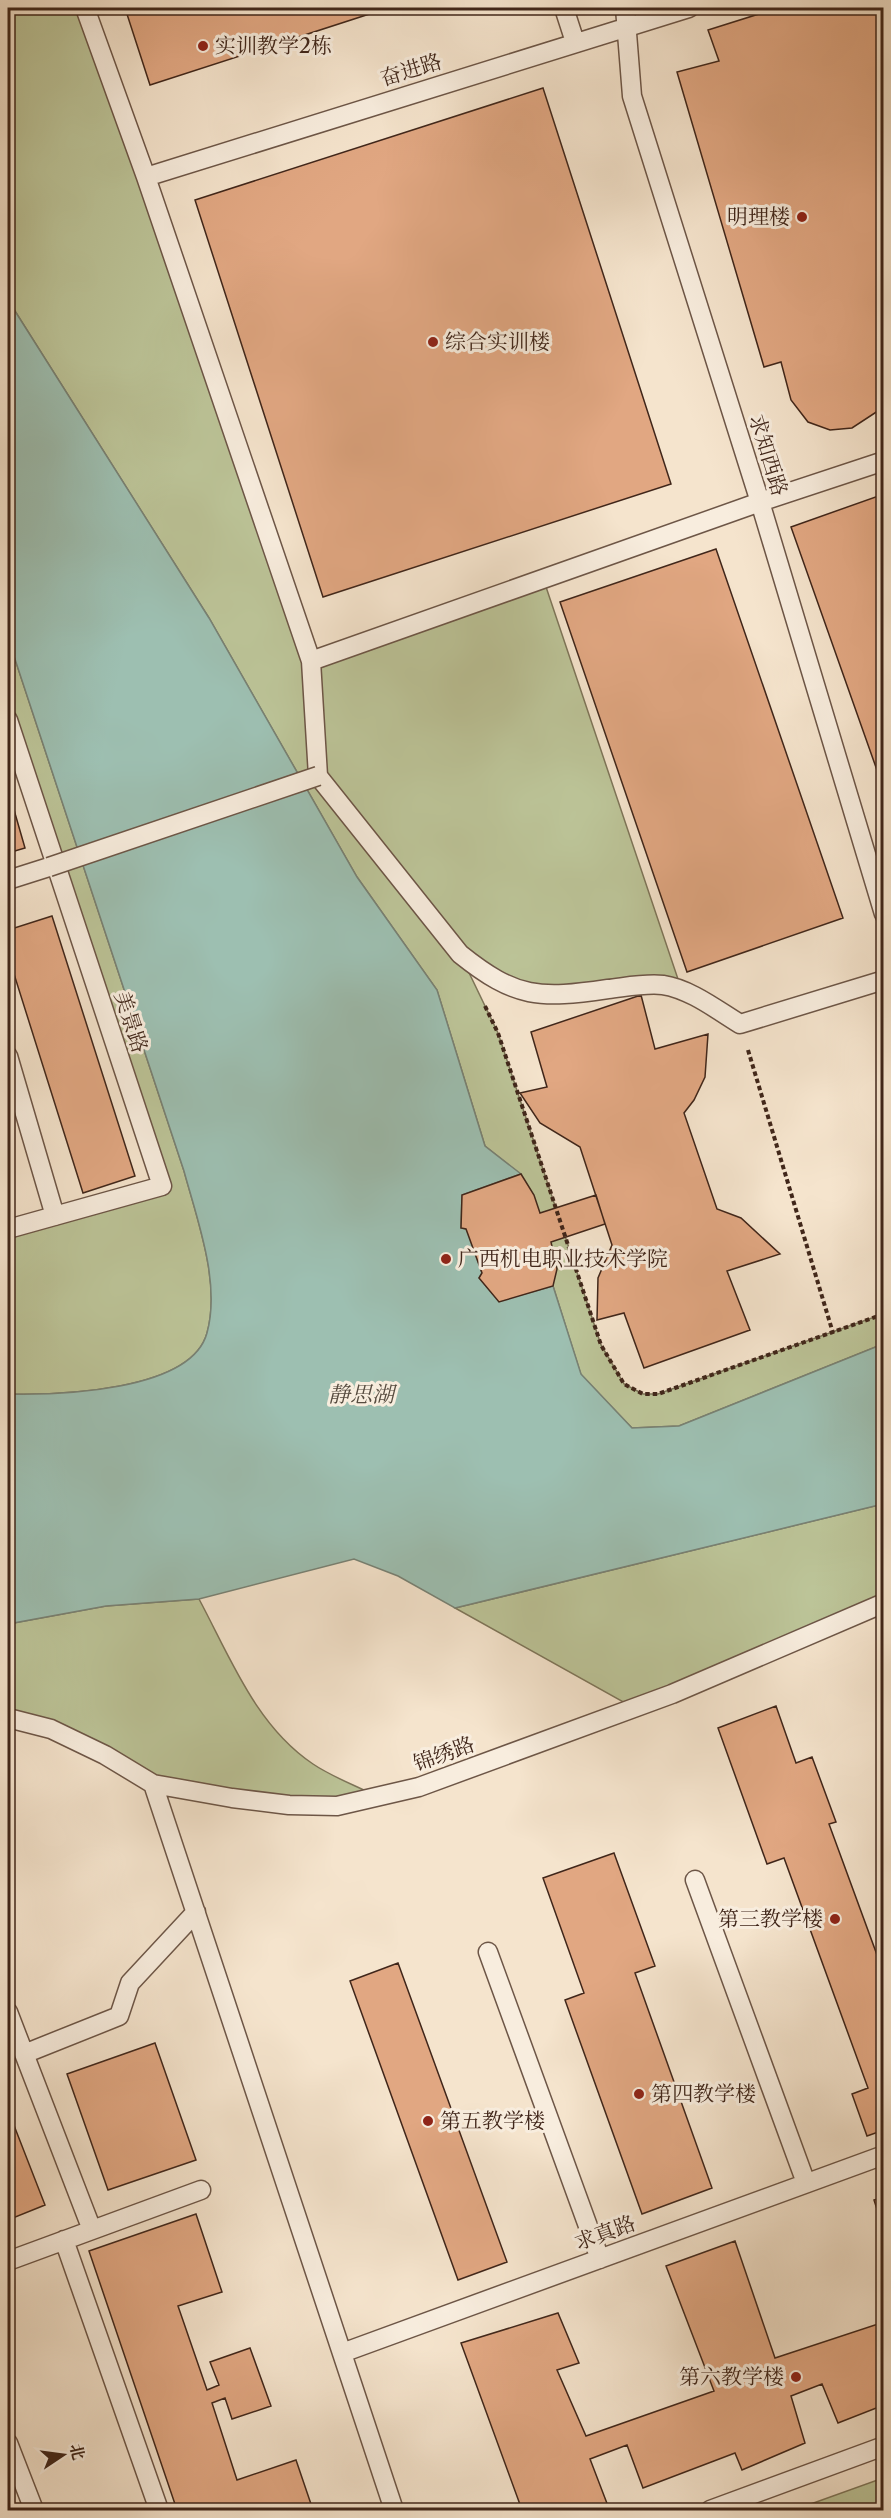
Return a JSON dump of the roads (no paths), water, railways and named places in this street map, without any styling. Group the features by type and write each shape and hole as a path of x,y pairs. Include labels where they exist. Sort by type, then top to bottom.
{"lane":[{"path":"85,8 146,177 311,661 318,777 460,954 484,973 522,991 553,996 635,985 664,985 687,993 740,1024 884,980"},
{"path":"564,8 575,42"},
{"name":"奋进路","path":"146,177 575,42 626,16 689,8"},
{"name":"求知西路","path":"626,16 632,96 760,502 884,914"},
{"path":"311,661 760,502 884,461"},
{"name":"美景路","path":"8,720 162,1186 8,1229"},
{"path":"8,880 318,777"},
{"path":"8,1056 55,1216"},
{"name":"锦绣路","path":"8,1718 51,1729 105,1755 153,1784 267,1803 337,1806 420,1787 672,1694 882,1609"},
{"path":"153,1784 394,2511"},
{"path":"695,1880 806,2183"},
{"path":"24,2054 118,2016 130,1983 196,1912"},
{"path":"488,1952 600,2259"},
{"path":"8,2012 92,2230"},
{"name":"求真路","path":"342,2353 884,2155"},
{"path":"8,2261 201,2190"},
{"path":"64,2240 159,2511"},
{"path":"8,2444 34,2511"},
{"path":"710,2511 884,2446"}],"water":[{"name":"静思湖","path":"8,300 209,618 357,877 437,990 485,1146 521,1174 462,1195 461,1228 467,1229 482,1273 479,1278 499,1301 553,1286 581,1374 632,1428 679,1426 883,1344 883,1504 455,1608 398,1576 354,1559 199,1599 106,1606 8,1624 8,1394 88,1391 120,1386 176,1368 196,1353 207,1333 211,1314 211,1293 206,1251 184,1171 8,638"}],"place":[{"name":"实训教学2栋","path":"203,46"},
{"name":"明理楼","path":"802,217"},
{"name":"综合实训楼","path":"433,342"},
{"name":"广西机电职业技术学院","path":"446,1259"},
{"name":"第三教学楼","path":"835,1919"},
{"name":"第四教学楼","path":"639,2094"},
{"name":"第五教学楼","path":"428,2121"},
{"name":"第六教学楼","path":"796,2377"}]}
